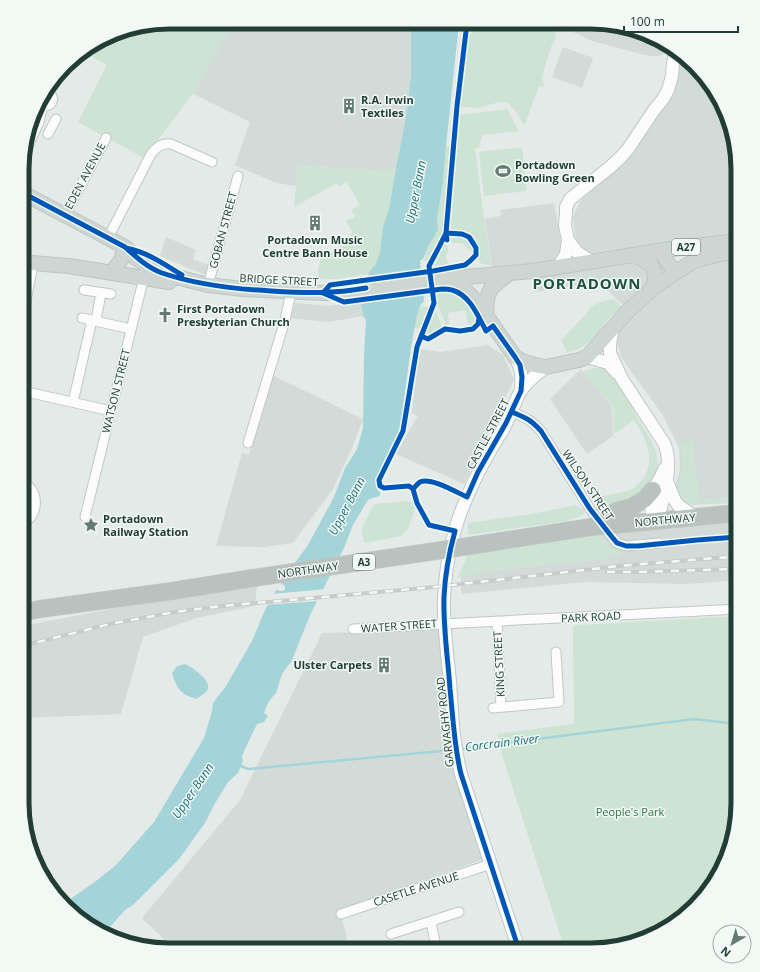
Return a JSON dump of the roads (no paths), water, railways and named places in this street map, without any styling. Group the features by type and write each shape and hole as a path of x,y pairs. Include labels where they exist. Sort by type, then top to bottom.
{"highway":[{"path":"602,524 616,511 632,507 645,499 653,490"},
{"name":"NORTHWAY","path":"29,611 476,545 602,524 731,514"}],"main road":[{"path":"29,196 124,247 150,268"},
{"name":"A27","path":"433,280 532,271 664,250 731,242"},
{"path":"109,270 122,259 124,247"},
{"path":"664,250 668,264 673,269 678,271"},
{"name":"A27","path":"653,288 692,262 720,254 731,253"},
{"path":"635,255 647,261 654,269 656,279 653,288"},
{"name":"BRIDGE STREET","path":"29,263 109,270 150,268 192,281 208,284 243,289 291,292 346,292 366,288 433,280"},
{"name":"BRIDGE STREET","path":"150,268 176,283 192,281"},
{"path":"486,315 487,298 491,288 508,274"},
{"name":"A27","path":"433,280 458,285 465,290 486,315 515,357 530,364 546,367"},
{"name":"CASTLE STREET","path":"546,367 593,358 613,327 653,288"}],"street":[{"path":"558,267 566,254 568,240 566,212 570,199 620,158 638,135 668,90 672,76 675,57"},
{"path":"45,104 50,105 53,99 51,95"},
{"path":"35,130 40,117"},
{"path":"39,120 52,126"},
{"name":"EDEN AVENUE","path":"65,215 106,138"},
{"path":"108,238 151,154 160,145 165,143 171,144 212,162"},
{"name":"GOBAN STREET","path":"208,284 238,176"},
{"path":"568,240 577,252 592,262"},
{"name":"WATSON STREET","path":"85,517 132,329 150,268"},
{"path":"84,290 111,294"},
{"path":"248,443 283,327 291,292"},
{"path":"73,402 101,293"},
{"path":"82,318 132,329"},
{"path":"613,327 610,353 622,378 664,443 667,451 667,482 655,520"},
{"name":"CASTLE STREET","path":"515,357 520,365 521,391"},
{"path":"593,358 608,363 622,378"},
{"name":"CASTLE STREET","path":"455,531 478,472 512,412 521,391 530,380 546,367"},
{"path":"29,392 111,411"},
{"name":"WILSON STREET","path":"512,412 527,418 541,431 590,509 617,543 626,546 659,543"},
{"path":"655,520 651,501 653,490 663,474 667,461"},
{"path":"667,482 679,506 694,517"},
{"path":"29,489 33,496 34,502 34,508 29,516"},
{"name":"GARVAGHY ROAD","path":"455,531 446,571 444,598 454,740 461,774 517,943"},
{"name":"PARK ROAD","path":"445,623 629,615 731,608"},
{"name":"KING STREET","path":"497,621 497,708 559,702 556,652"},
{"name":"WATER STREET","path":"353,629 445,623"},
{"name":"CASETLE AVENUE","path":"341,914 491,864"},
{"path":"391,934 459,912"},
{"path":"431,922 435,943"}],"water":[{"name":"Upper Bann","path":"411,29 458,29 443,182 437,218 438,230 423,259 420,261 424,301 420,306 417,315 411,347 401,423 397,438 376,481 376,487 380,492 380,496 369,499 353,525 344,548 311,613 292,660 282,674 276,693 269,701 264,713 268,716 264,722 257,724 245,749 242,756 243,761 238,773 228,782 205,823 179,859 133,905 125,910 109,930 107,929 84,914 68,900 116,865 154,822 204,738 213,703 226,686 252,641 264,612 276,590 285,590 285,586 280,583 308,545 334,497 345,468 357,449 363,428 366,320 363,316 361,302 369,272 376,264 380,252 383,227 389,209 405,122 411,76"},
{"path":"185,664 200,674 208,685 206,692 196,699 186,695 180,690 172,673 177,666"}],"waterway":[{"name":"Corcrain River","path":"460,749 694,719 728,723 731,725"},
{"name":"Corcrain River","path":"241,766 248,769 453,750"}],"railway":[{"path":"29,644 110,624 175,612 222,606 435,587 619,566 731,557"},
{"path":"607,572 731,569"}],"place":[{"name":"R.A. Irwin Textiles","path":"349,106"},
{"name":"Portadown Bowling Green","path":"503,171"},
{"name":"Portadown Music Centre Bann House","path":"315,223"},
{"name":"First Portadown Presbyterian Church","path":"165,315"},
{"name":"Portadown Railway Station","path":"91,525"},
{"name":"Ulster Carpets","path":"384,665"}],"district":[{"name":"PORTADOWN","path":"587,284"}],"park label":[{"name":"People's Park","path":"630,812"}]}
